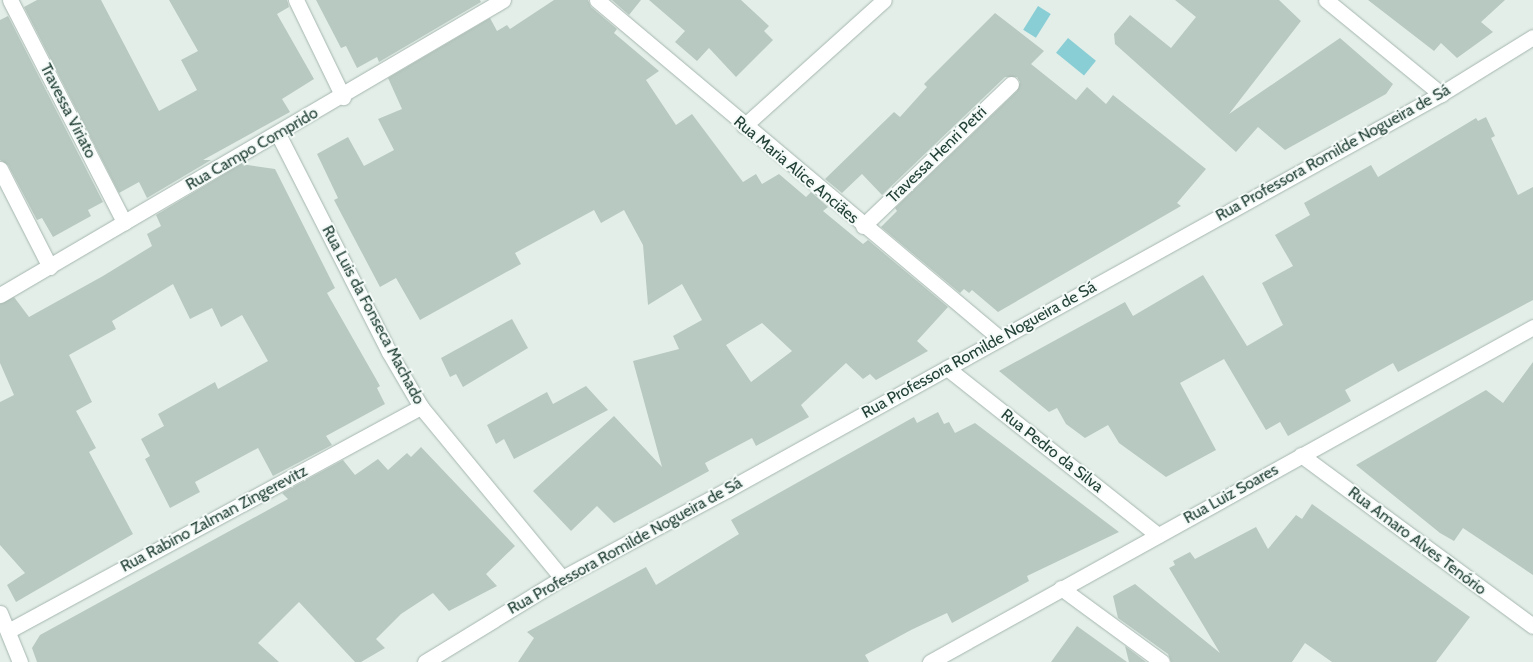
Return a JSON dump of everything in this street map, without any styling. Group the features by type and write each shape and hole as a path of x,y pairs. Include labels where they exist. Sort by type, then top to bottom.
{"street":[{"name":"Travessa Viriato","path":"10,0 124,222"},
{"path":"296,0 343,96"},
{"name":"Rua Campo Comprido","path":"0,296 343,96 503,0"},
{"name":"Rua Maria Alice Anciães","path":"597,0 744,126 998,337"},
{"path":"744,126 884,0"},
{"path":"1326,0 1441,94"},
{"name":"Rua Professora Romilde Nogueira de Sá","path":"425,662 562,578 947,368 998,337 1441,94 1533,37"},
{"name":"Travessa Henri Petri","path":"863,226 1011,84"},
{"name":"Rua Luis da Fonseca Machado","path":"278,134 389,352 420,407 562,578"},
{"path":"0,170 50,267"},
{"name":"Rua Luiz Soares","path":"930,662 1533,327"},
{"name":"Rua Pedro da Silva","path":"947,368 1158,535"},
{"name":"Rua Rabino Zalman Zingerevitz","path":"8,630 420,407"},
{"name":"Rua Amaro Alves Tenório","path":"1302,455 1533,626"},
{"path":"1062,588 1162,662"},
{"path":"0,613 20,662"}],"water":[{"path":"1038,6 1051,14 1036,38 1023,30"},
{"path":"1068,38 1096,61 1084,75 1056,53"}],"building":[{"path":"37,0 101,0 159,111 197,90 181,60 198,51 169,0 287,0 289,7 277,14 314,79 282,99 290,112 203,160 211,160 147,198 139,182 119,193 24,7"},
{"path":"316,0 480,0 481,2 379,62 377,57 357,68 346,46 341,48"},
{"path":"554,0 588,0 591,7 617,29 614,33 659,71 646,80 676,125 692,114 743,182 756,174 762,184 779,174 806,197 811,192 828,207 823,211 863,244 868,240 948,307 917,341 928,351 876,380 870,374 863,379 846,363 801,405 809,417 756,446 752,438 705,463 709,471 614,523 597,506 571,531 533,491 614,416 662,467 633,361 679,349 673,336 702,320 682,284 648,305 643,245 624,210 601,223 594,210 515,253 521,264 420,320 396,278 380,287 334,200 338,198 317,154 348,137 364,166 394,150 378,119 402,109 388,78 490,18 497,31 507,25 510,29","holes":["762,323 792,351 751,382 726,345"]},
{"path":"612,0 641,0 629,15"},
{"path":"649,0 741,0 769,26 764,31 773,40 736,77 709,48 697,61 675,42 685,31"},
{"path":"1175,0 1279,0 1301,21 1229,114 1340,38 1393,84 1386,94 1285,150 1258,127 1236,152 1115,44 1114,34 1130,15 1171,48 1196,17"},
{"path":"1368,0 1505,0 1481,22 1493,32 1457,58 1441,43 1434,51"},
{"path":"995,13 1044,51 1031,64 1076,100 1087,87 1106,104 1113,95 1206,169 1177,203 1181,206 998,312 972,290 969,293 964,289 960,293 881,227 897,211 895,208 1017,91 1020,82 1017,77 1005,77 882,195 862,174 842,193 825,179 894,112 900,117 927,87 924,84"},
{"path":"8,16 103,202 88,210 91,216 53,237 42,218 37,220 8,165 0,160 0,20"},
{"path":"1486,117 1495,136 1491,138 1518,195 1533,187 1533,300 1398,372 1393,363 1345,390 1351,401 1288,436 1280,422 1266,430 1224,359 1180,383 1216,450 1166,477 1119,443 1108,425 1085,438 1066,424 1057,408 1049,412 999,371 1125,302 1133,316 1203,275 1247,346 1283,325 1262,283 1293,266 1275,235 1310,215 1304,203 1371,165 1378,177 1476,118 1478,121"},
{"path":"241,164 275,169 335,288 327,293 380,386 377,388 385,404 326,436 332,445 273,476 258,448 195,482 200,492 170,508 145,459 150,456 141,439 164,426 158,414 215,382 218,389 268,361 242,315 221,327 212,308 190,319 173,284 112,321 116,329 69,355 92,402 76,411 96,448 89,452 133,534 16,602 7,585 25,573 0,545 0,402 14,395 0,363 0,304 14,297 29,317 103,276 152,246 147,234 161,226 156,215"},
{"path":"512,319 528,348 463,387 456,374 450,377 441,358"},
{"path":"1533,362 1533,575 1463,528 1454,541 1440,533 1356,465 1486,390 1503,403"},
{"path":"586,386 608,410 514,459 504,439 496,444 487,425 547,392 553,404"},
{"path":"938,412 944,424 949,422 955,433 975,423 1119,532 1027,576 1029,581 952,623 947,613 911,630 865,655 869,662 518,662 534,638 527,632 646,567 656,585 739,534 731,520 914,417 917,423"},
{"path":"421,447 515,546 486,574 497,586 449,611 433,593 401,614 376,639 385,648 361,662 355,662 299,602 258,643 279,662 37,662 32,648 40,635 288,499 282,493 343,460 355,475 378,459 388,470 407,453 411,457"},
{"path":"1312,504 1470,617 1436,662 1332,662 1305,643 1292,662 1171,662 1168,654 1118,618 1113,596 1135,584 1220,653 1169,568 1175,565 1173,561 1190,552 1195,559 1256,527 1268,549 1296,515 1302,519"},
{"path":"1077,626 1127,662 1051,662"},
{"path":"1125,646 1146,662 1129,662"}]}
